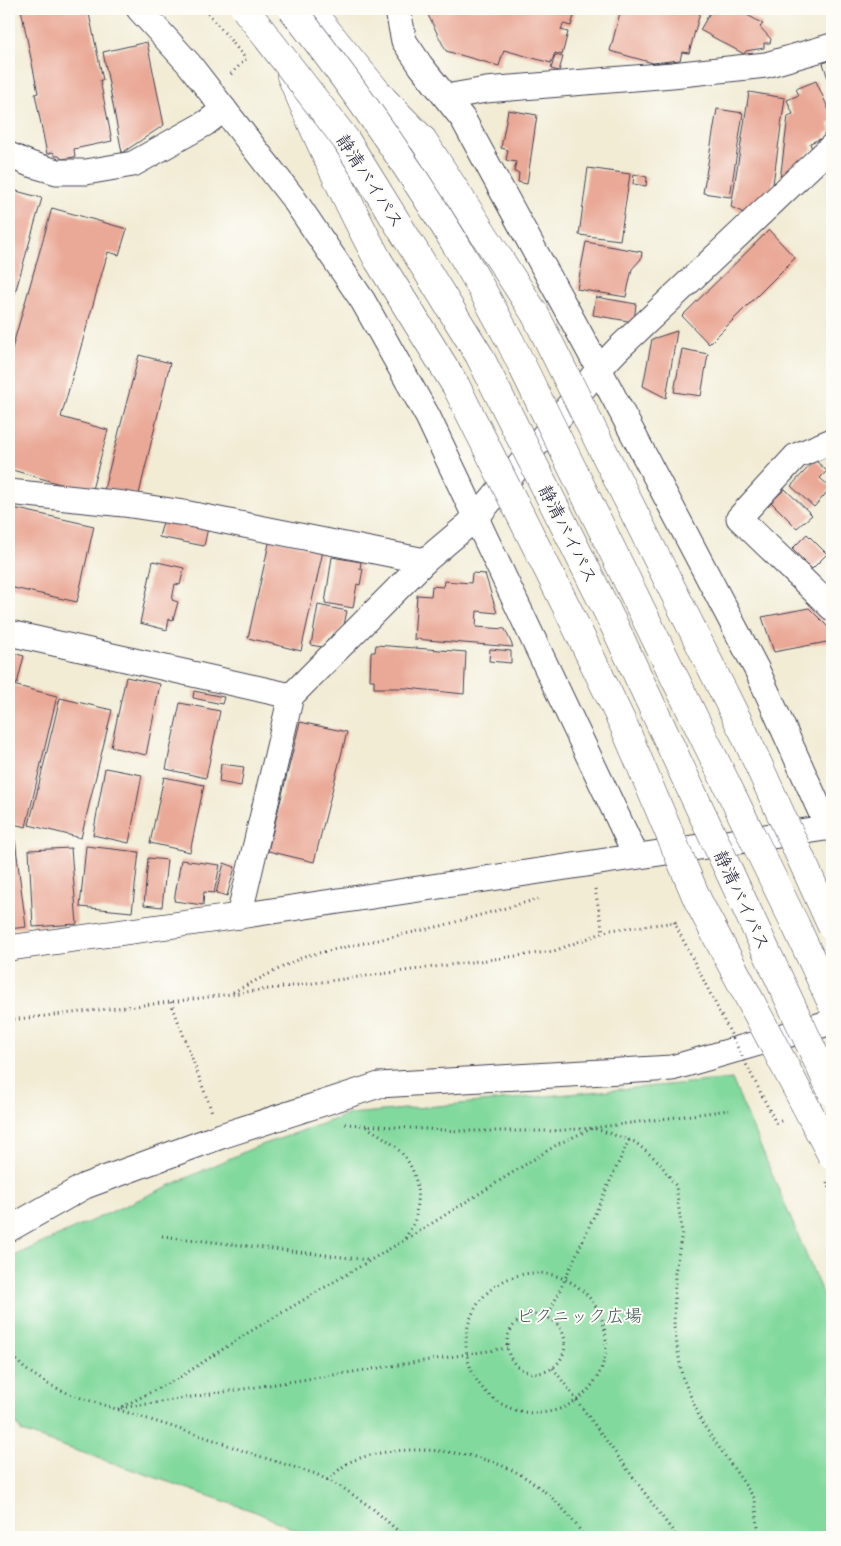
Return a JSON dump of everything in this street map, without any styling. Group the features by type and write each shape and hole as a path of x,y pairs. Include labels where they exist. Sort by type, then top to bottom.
{"highway":[{"name":"静清バイパス","path":"246,9 346,140 479,355 615,627 832,1092"},
{"path":"259,9 269,22 313,127 358,222 378,260 456,386 569,612 624,726 698,901 832,1156"},
{"name":"静清バイパス","path":"292,9 338,68 404,162 468,265 510,341 792,917 832,1004"},
{"path":"309,9 383,99 424,140 536,314 744,734 832,927"}],"street":[{"path":"139,9 189,64 294,198 362,301 428,417 636,856"},
{"path":"9,948 239,916 830,827 757,670 599,369 463,119 421,66 404,40 399,16 400,9"},
{"path":"446,97 486,90 662,76 766,65 832,46"},
{"path":"9,154 30,164 57,172 86,172 133,164 206,123 224,109"},
{"path":"239,916 291,696 425,561 476,518 599,369 832,146"},
{"path":"828,595 739,518 796,456 832,441"},
{"path":"9,492 124,504 184,513 425,561"},
{"path":"9,633 291,696"},
{"path":"9,1229 85,1186 221,1136 379,1086 672,1068 832,1022"}],"path":[{"path":"205,9 246,60 224,80"},
{"path":"594,884 603,932"},
{"path":"230,994 305,956 441,926 546,897"},
{"path":"674,922 776,1123 790,1116"},
{"path":"9,1020 171,1002 554,951"},
{"path":"171,1002 221,1136"},
{"path":"344,1124 502,1131 551,1131 594,1128 729,1110"},
{"path":"365,1126 384,1136 403,1154 414,1171 418,1194 415,1219 404,1240"},
{"path":"118,1409 182,1376 246,1334 404,1240 558,1144 594,1128 635,1142 659,1162 676,1186 682,1233 675,1273 674,1327 682,1376 702,1423 755,1500 759,1537"},
{"path":"547,1318 629,1140"},
{"path":"162,1236 369,1260"},
{"path":"531,1272 554,1275 564,1280 576,1285 592,1302 603,1322 606,1346 601,1368 590,1388 573,1403 552,1412 529,1414 506,1408 483,1389 474,1377 466,1355 466,1332 474,1310 488,1291 508,1278 531,1272"},
{"path":"533,1315 547,1318 558,1325 563,1333 565,1342 564,1352 560,1361 553,1368 534,1374 524,1371 516,1366 510,1358 507,1339 516,1323 524,1318 533,1315"},
{"path":"118,1409 507,1348"},
{"path":"9,1352 25,1369 48,1384 72,1395 282,1462 327,1480 343,1488 372,1508 405,1537"},
{"path":"553,1368 677,1537"},
{"path":"327,1480 350,1462 376,1454 404,1450 438,1451 467,1455 502,1466 524,1477 548,1494 567,1514 584,1537"}],"green space":[{"name":"ピクニック広場","path":"732,1079 832,1316 832,1537 311,1537 256,1512 22,1432 9,1413 9,1258 253,1148 350,1114"}],"building":[{"path":"21,9 88,9 103,80 100,80 112,141 74,149 75,157 62,159 59,156 55,156 53,152 47,154 35,94 38,93"},
{"path":"430,9 576,9 571,26 563,24 561,30 568,32 562,55 555,53 551,63 504,50 499,66 446,51 427,13"},
{"path":"621,9 701,9 689,53 682,52 680,60 653,63 610,51"},
{"path":"712,9 737,9 763,24 760,27 771,39 770,43 764,43 764,48 746,51 744,54 700,30"},
{"path":"147,42 164,125 122,153 103,52"},
{"path":"555,55 563,57 559,71 551,69"},
{"path":"832,60 832,91 823,63"},
{"path":"816,81 832,117 832,121 828,123 831,131 824,134 825,137 810,143 812,149 780,180 788,116 793,114 787,100 799,95 796,89"},
{"path":"749,92 785,98 772,191 744,213 731,207"},
{"path":"717,109 743,113 730,197 703,193"},
{"path":"508,110 537,115 527,184 518,182 519,173 514,172 516,162 506,160 508,150 501,148"},
{"path":"588,168 630,174 620,240 579,235"},
{"path":"634,174 647,177 646,186 633,184"},
{"path":"9,189 42,198 15,293 9,291"},
{"path":"52,208 127,229 119,255 108,252 61,417 108,430 91,493 9,469 9,359"},
{"path":"769,230 795,258 709,344 682,316"},
{"path":"586,242 642,252 641,259 632,269 626,297 577,289"},
{"path":"596,297 636,304 634,322 593,315"},
{"path":"677,331 666,398 643,386 652,339"},
{"path":"682,349 708,354 701,396 674,392"},
{"path":"139,355 170,363 139,494 104,489"},
{"path":"815,460 827,471 820,478 831,488 814,507 791,486"},
{"path":"785,489 812,515 797,528 771,502"},
{"path":"9,507 94,526 77,602 9,587"},
{"path":"164,518 208,528 204,546 159,537"},
{"path":"807,534 827,554 812,569 792,549"},
{"path":"270,539 323,551 301,651 248,638"},
{"path":"332,557 361,562 360,569 363,569 360,585 357,584 353,608 325,603"},
{"path":"153,561 184,568 180,585 175,584 172,600 178,602 173,620 169,619 167,630 140,623"},
{"path":"472,573 485,574 497,613 477,611 476,627 505,629 513,647 414,639 417,595 431,596 432,586 443,587 444,581 471,583"},
{"path":"318,605 347,611 344,625 322,647 311,645"},
{"path":"809,608 832,631 832,641 774,652 762,617"},
{"path":"376,645 466,652 464,694 407,688 374,688 374,680 370,680 371,652 375,652"},
{"path":"490,649 511,651 511,663 489,661"},
{"path":"9,652 24,656 17,684 9,682"},
{"path":"126,677 160,684 146,755 111,747"},
{"path":"9,684 57,696 26,827 9,823"},
{"path":"194,691 224,697 222,704 193,698"},
{"path":"60,698 112,710 81,838 29,825"},
{"path":"180,703 220,711 206,778 166,769"},
{"path":"300,722 347,732 314,862 268,851"},
{"path":"221,764 244,767 241,786 219,782"},
{"path":"105,768 142,775 129,843 93,835"},
{"path":"164,777 204,785 190,852 150,843"},
{"path":"15,840 26,927 9,929 9,841"},
{"path":"86,846 139,852 132,912 80,907"},
{"path":"71,848 77,924 33,927 29,850"},
{"path":"148,858 167,860 162,907 144,905"},
{"path":"181,860 220,865 214,893 204,892 203,905 174,901"},
{"path":"224,863 235,867 227,896 216,893"}]}
